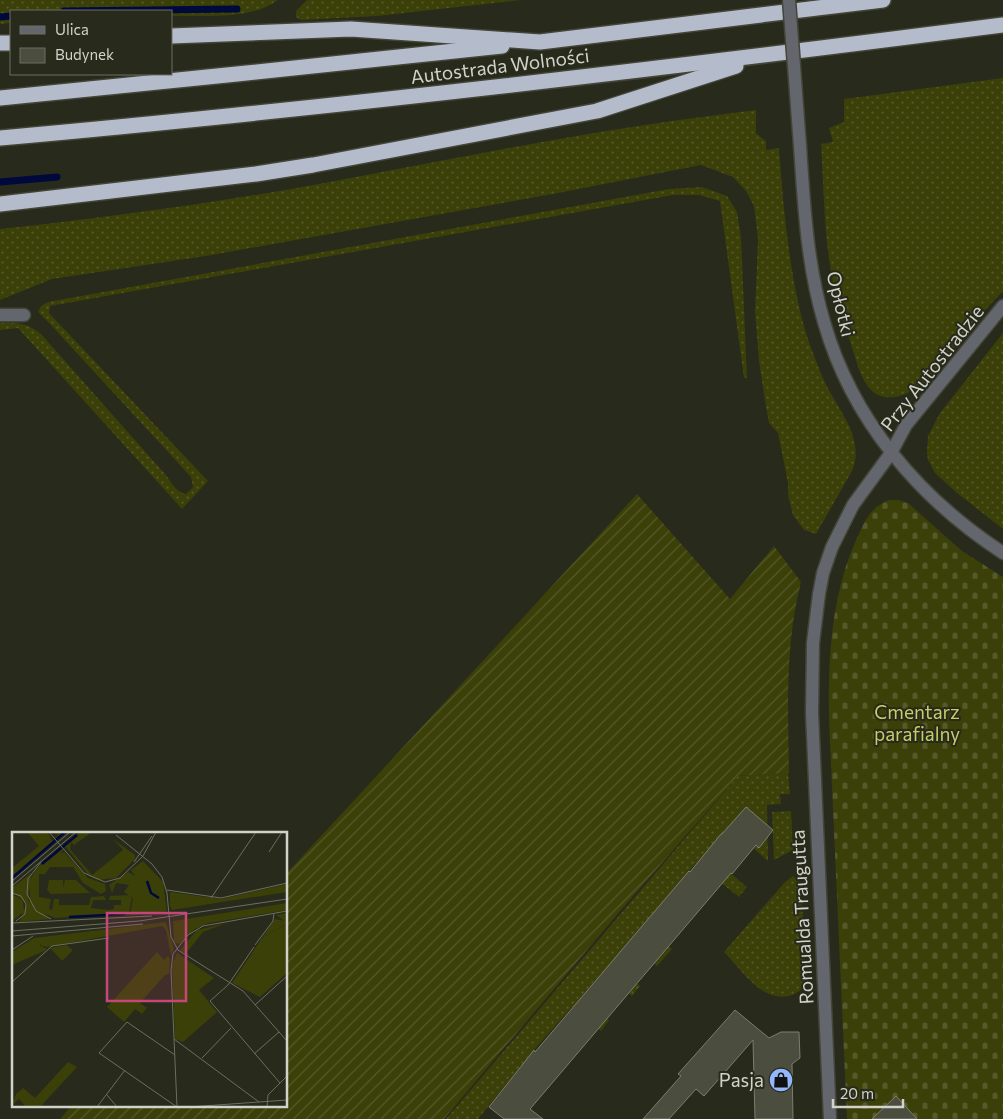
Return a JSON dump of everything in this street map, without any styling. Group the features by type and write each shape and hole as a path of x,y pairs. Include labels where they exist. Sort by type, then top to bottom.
{"highway":[{"path":"172,36 352,29 540,42 883,0"},
{"name":"Autostrada Wolności","path":"0,138 415,97 1003,25"},
{"name":"Autostrada Wolności","path":"0,98 540,42"},
{"path":"0,204 282,170 597,111 768,55"}],"street":[{"name":"Opłotki","path":"789,0 807,232 814,278 831,343 848,384 868,420 891,453 933,499 972,532 1003,553"},
{"name":"Przy Autostradzie","path":"827,560 850,511 891,453 906,425 1003,306"},
{"path":"0,315 24,315"},
{"name":"Romualda Traugutta","path":"827,560 815,618 811,670 830,1119"}],"green space":[{"path":"0,0 278,0 254,11 226,16 172,16 172,10 10,10 10,23 0,24"},
{"path":"307,0 521,0 377,16 301,20 296,17 296,11"},
{"path":"1003,78 1003,291 975,321 919,394 915,389 899,396 882,396 868,387 859,370 835,292 827,237 821,144 833,142 829,128 844,122 844,99"},
{"path":"756,110 756,133 766,141 766,150 779,148 789,253 805,331 822,376 847,422 855,446 856,458 852,471 816,534 804,530 793,515 778,433 769,423 759,361 755,311 758,239 754,206 746,191 733,177 701,165 553,194 206,256 52,279 0,300 0,229 231,199 561,139"},
{"path":"702,187 727,196 737,212 741,237 747,378 744,378 720,201 699,195 673,195 50,306 49,313 208,481 182,509 18,328 0,330 0,323 17,323 27,325 41,334 174,486 186,494 193,487 191,477 38,312 41,306 48,302 669,189"},
{"path":"1003,333 1003,529 935,473 928,460 927,453 928,436 940,413"},
{"path":"637,494 730,599 774,546 801,582 792,629 790,653 788,701 789,773 738,776 621,910 444,1119 60,1119 71,1106 288,1106 288,872"},
{"name":"Cmentarz parafialny","path":"889,500 908,503 962,551 1003,577 1003,1119 847,1119 829,720 829,673 837,603 849,558 866,519 873,510"},
{"path":"788,773 790,794 780,794 781,804 767,805 768,861 753,848 748,855 721,834 706,853 747,887 739,897 696,863 673,890 699,911 693,918 667,897 643,925 672,949 657,966 627,943 612,962 640,986 632,996 602,972 581,997 609,1020 601,1031 572,1007 478,1119 446,1119 738,776"},
{"path":"791,811 793,850 774,860 772,812"},
{"path":"793,876 801,883 806,977 803,987 799,992 779,997 770,994 753,983 724,952 785,882"}],"building":[{"path":"746,807 773,830 759,848 756,845 731,873 530,1109 543,1119 504,1119 489,1107 534,1050 535,1052"},
{"path":"735,1010 769,1038 781,1032 799,1032 800,1058 792,1064 793,1119 755,1119 753,1040 704,1096 696,1089 669,1119 643,1119 681,1076 678,1074"},
{"path":"896,1096 917,1119 872,1119"}],"waterway":[{"path":"150,10 237,9"},
{"path":"0,17 10,16"},
{"path":"0,182 57,177"}],"place":[{"name":"Pasja","path":"781,1080"}]}
